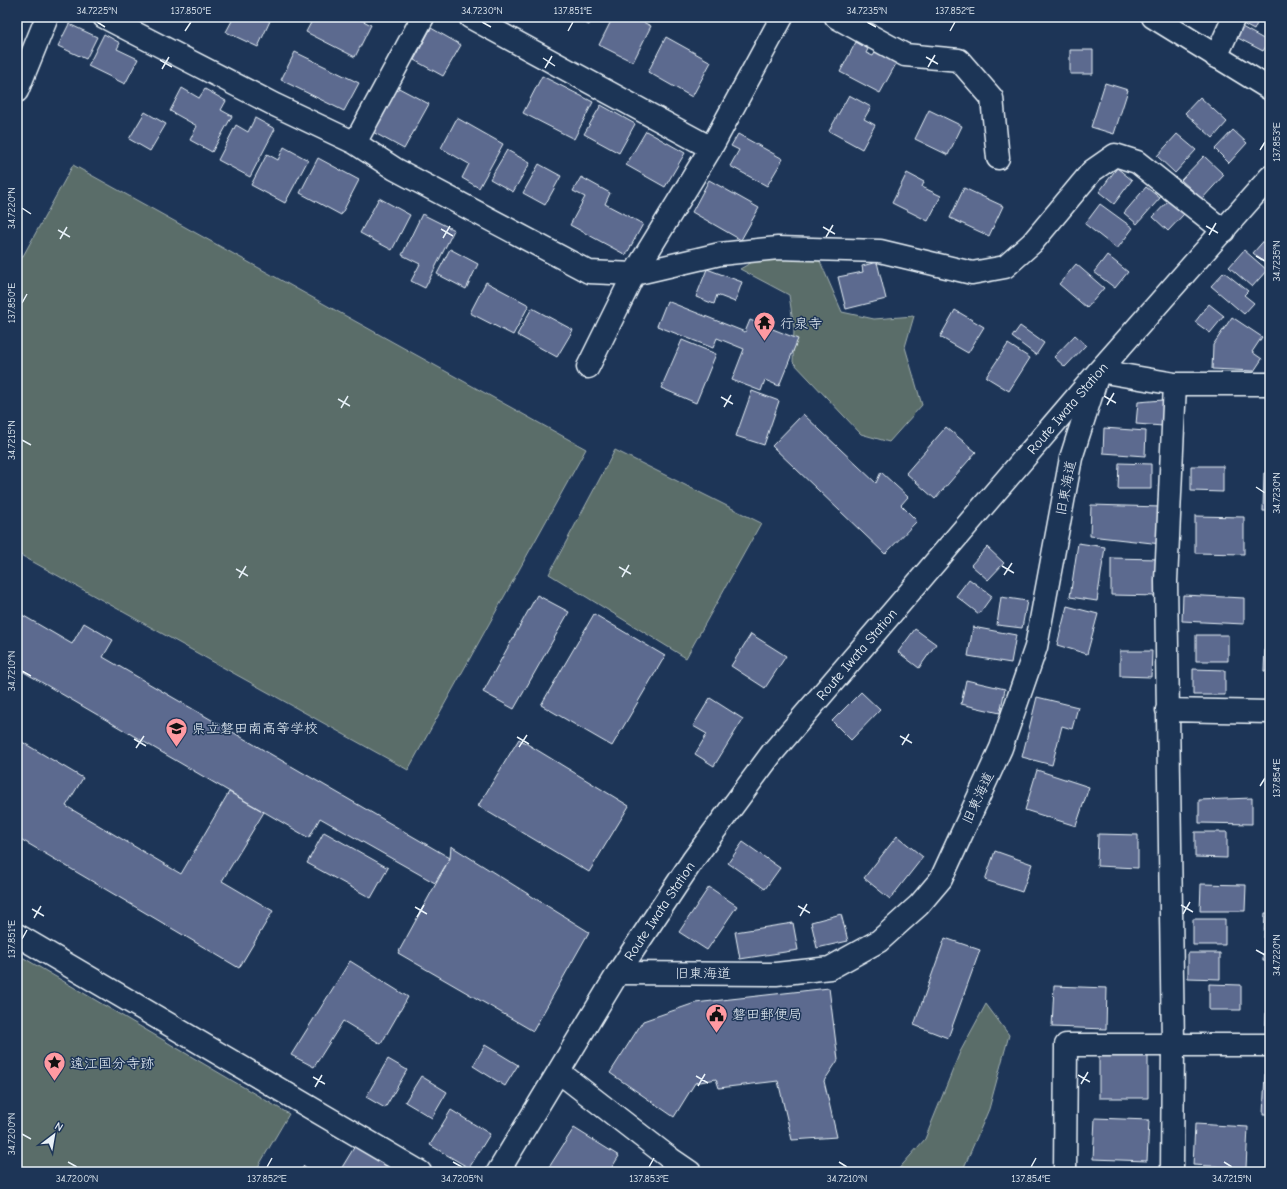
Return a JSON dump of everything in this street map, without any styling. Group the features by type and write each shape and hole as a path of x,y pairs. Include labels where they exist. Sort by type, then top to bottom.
{"street":[{"path":"17,91 47,17"},
{"path":"104,17 275,106 355,143 395,169 589,272 634,274 720,254 778,248 880,251 972,273 1005,267 1032,243 1092,171 1115,156 1136,162 1224,231"},
{"path":"355,143 423,17"},
{"path":"470,17 711,148"},
{"path":"588,367 634,274 711,148 782,17"},
{"path":"836,17 905,55 959,60 992,98 998,158"},
{"path":"1153,17 1270,89"},
{"path":"1216,57 1234,17"},
{"name":"Route Iwata Station","path":"498,1172 618,973 693,860 772,752 1099,371 1270,177"},
{"path":"1099,371 1175,384 1270,384"},
{"name":"旧東海道","path":"618,973 776,974 830,968 880,941 920,905 941,879 1001,748 1036,647 1071,458 1099,371"},
{"path":"1172,1172 1173,1044 1166,582 1175,384"},
{"path":"1167,710 1270,712"},
{"path":"17,935 420,1172"},
{"path":"1065,1172 1066,1045 1270,1045"},
{"path":"559,1072 690,1172"}],"shaded area":[{"path":"73,165 586,449 408,770 17,553 17,267"},
{"path":"768,253 819,259 842,312 874,319 914,316 905,347 922,405 889,442 861,434 793,362 794,328 789,295 740,269"},
{"path":"615,450 761,523 686,658 549,574"},
{"path":"17,954 289,1114 255,1172 17,1172"},
{"path":"986,1004 1009,1035 989,1109 962,1172 896,1172 925,1139 960,1052"}],"building":[{"path":"234,17 261,17 270,21 258,47 226,32"},
{"path":"314,17 356,17 371,25 355,57 306,32"},
{"path":"572,17 593,17 589,25"},
{"path":"613,17 633,17 651,26 633,62 599,45"},
{"path":"1241,17 1260,17 1254,30 1239,22"},
{"path":"69,24 97,37 86,59 58,46"},
{"path":"1242,27 1269,42 1263,51 1236,37"},
{"path":"431,28 461,45 443,76 414,60"},
{"path":"104,34 120,43 117,49 138,59 125,84 88,66"},
{"path":"666,37 711,62 692,97 648,72"},
{"path":"856,42 868,49 866,53 873,56 876,51 897,62 880,93 840,72"},
{"path":"1070,50 1093,50 1093,74 1070,74"},
{"path":"295,52 359,83 344,111 281,80"},
{"path":"542,76 593,102 574,139 523,113"},
{"path":"1105,83 1128,90 1114,134 1091,127"},
{"path":"395,86 429,104 404,149 371,131"},
{"path":"182,88 199,98 205,89 226,101 221,110 232,116 212,152 190,140 197,126 170,111"},
{"path":"849,95 871,107 864,119 875,125 862,149 829,131"},
{"path":"1200,97 1227,122 1213,138 1185,113"},
{"path":"601,105 635,124 619,153 584,134"},
{"path":"929,110 962,126 948,155 915,139"},
{"path":"145,112 166,124 150,151 129,139"},
{"path":"255,118 275,129 250,177 218,160 236,125 248,132"},
{"path":"457,118 503,144 479,188 462,178 469,164 441,148"},
{"path":"1233,130 1247,143 1229,163 1215,149"},
{"path":"646,131 685,153 665,187 626,165"},
{"path":"738,134 783,159 767,186 730,166 739,150 731,146"},
{"path":"1177,134 1196,150 1175,173 1157,156"},
{"path":"284,147 308,160 285,203 251,185 267,154 278,160"},
{"path":"507,150 530,163 513,192 490,179"},
{"path":"1204,156 1224,175 1202,199 1181,180"},
{"path":"318,158 359,180 341,215 300,193"},
{"path":"539,164 561,176 545,205 523,193"},
{"path":"1117,168 1132,180 1114,204 1099,192"},
{"path":"907,173 924,182 922,187 941,196 928,221 892,203"},
{"path":"581,177 610,193 605,204 643,224 626,255 570,225 585,197 573,191"},
{"path":"709,180 759,208 741,240 692,212"},
{"path":"1146,187 1160,198 1137,224 1124,213"},
{"path":"964,188 1003,206 989,236 950,218"},
{"path":"379,198 410,215 392,250 360,233"},
{"path":"1169,200 1184,214 1168,231 1153,217"},
{"path":"1100,204 1133,228 1117,249 1085,224"},
{"path":"422,214 454,230 425,288 411,281 420,264 402,255"},
{"path":"1268,236 1270,238 1270,267 1253,253"},
{"path":"450,249 478,264 466,289 437,274"},
{"path":"1244,250 1267,270 1252,287 1229,267"},
{"path":"1107,255 1128,272 1115,288 1094,272"},
{"path":"877,262 886,299 846,309 838,277 863,272 862,266"},
{"path":"1076,264 1104,288 1087,308 1059,284"},
{"path":"707,269 742,282 735,302 717,295 714,304 696,297"},
{"path":"1224,272 1248,291 1244,295 1254,303 1244,314 1211,286"},
{"path":"486,282 529,305 513,335 470,313"},
{"name":"行泉寺","path":"667,301 745,332 750,320 798,339 779,386 765,380 761,391 732,380 744,349 717,338 713,348 657,326"},
{"path":"1209,304 1224,316 1210,333 1195,322"},
{"path":"532,308 573,330 557,357 517,335"},
{"path":"955,310 984,327 968,353 940,337"},
{"path":"1232,317 1262,337 1252,352 1262,359 1254,371 1212,369 1213,345"},
{"path":"1020,326 1044,343 1036,355 1012,337"},
{"path":"1075,335 1086,345 1065,367 1054,357"},
{"path":"682,340 716,354 696,403 661,388"},
{"path":"1008,344 1030,358 1009,391 986,377"},
{"path":"752,391 779,401 764,445 736,436"},
{"path":"1163,400 1163,426 1136,424 1138,402"},
{"path":"803,414 876,483 881,472 908,497 901,505 917,521 885,554 772,446"},
{"path":"946,427 976,452 935,499 906,473"},
{"path":"1104,428 1146,431 1145,456 1103,453"},
{"path":"1119,463 1151,464 1151,489 1118,489"},
{"path":"1191,466 1223,466 1223,492 1191,491"},
{"path":"1264,473 1270,473 1270,511 1263,511"},
{"path":"1091,505 1161,507 1161,544 1090,536"},
{"path":"1195,516 1244,517 1244,554 1195,553"},
{"path":"1078,543 1105,547 1097,601 1070,597"},
{"path":"987,547 1004,563 988,580 971,565"},
{"path":"1111,558 1160,559 1159,596 1111,595"},
{"path":"969,579 992,596 979,614 956,596"},
{"path":"537,595 569,612 514,709 483,692"},
{"path":"1183,595 1244,598 1244,624 1182,621"},
{"path":"1001,597 1027,601 1022,628 997,625"},
{"path":"1067,606 1098,614 1087,654 1057,645"},
{"path":"17,612 72,644 84,623 113,640 103,657 450,858 435,883 320,818 309,838 17,668"},
{"path":"594,614 665,656 612,746 541,705"},
{"path":"973,627 1016,635 1011,663 968,656"},
{"path":"915,629 936,644 919,668 898,652"},
{"path":"751,634 786,656 765,688 731,666"},
{"path":"1196,635 1228,635 1228,661 1196,661"},
{"path":"1265,648 1270,648 1270,672 1264,671"},
{"path":"1120,651 1152,651 1151,677 1120,676"},
{"path":"1193,669 1225,670 1225,695 1193,695"},
{"path":"966,680 1005,689 1000,713 961,704"},
{"path":"861,692 880,710 851,740 832,721"},
{"path":"1037,697 1078,707 1072,729 1062,726 1052,765 1022,757"},
{"path":"710,698 743,719 714,766 695,754 707,734 693,726"},
{"path":"17,739 83,778 66,806 181,874 229,792 264,812 222,881 273,911 239,968 17,837"},
{"path":"519,739 629,806 589,872 478,806"},
{"path":"1037,770 1089,787 1076,826 1025,810"},
{"path":"1252,798 1252,824 1199,823 1199,800"},
{"path":"324,832 388,868 371,898 307,863"},
{"path":"1195,832 1227,832 1227,858 1195,857"},
{"path":"1098,834 1138,835 1138,868 1097,866"},
{"path":"897,836 923,857 890,899 864,878"},
{"path":"743,842 780,868 765,889 728,863"},
{"path":"451,846 589,932 533,1031 398,953 450,858"},
{"path":"995,851 1032,864 1022,892 985,880"},
{"path":"1201,884 1246,885 1245,911 1200,911"},
{"path":"709,887 737,906 707,950 679,932"},
{"path":"1265,913 1270,913 1270,961 1263,961"},
{"path":"841,914 848,941 817,948 811,922"},
{"path":"1193,919 1225,919 1225,945 1193,945"},
{"path":"793,923 798,950 740,959 735,932"},
{"path":"945,938 980,950 948,1038 914,1025"},
{"path":"1188,953 1220,953 1220,979 1188,978"},
{"path":"350,961 408,997 381,1044 343,1021 314,1067 291,1055"},
{"path":"1209,984 1241,985 1241,1010 1209,1010"},
{"path":"1054,986 1107,988 1106,1029 1052,1027"},
{"path":"829,988 838,1060 824,1081 837,1137 792,1140 778,1081 719,1088 716,1079 695,1083 674,1117 610,1073 643,1021 695,1003"},
{"path":"1266,1013 1270,1014 1270,1039 1265,1039"},
{"path":"485,1045 518,1065 505,1086 473,1066"},
{"path":"1099,1055 1148,1055 1148,1098 1099,1098"},
{"path":"388,1059 407,1070 385,1108 366,1097"},
{"path":"1265,1074 1270,1074 1270,1115 1263,1115"},
{"path":"421,1076 447,1092 432,1118 405,1102"},
{"path":"451,1110 490,1134 469,1168 430,1145"},
{"path":"1095,1118 1149,1120 1147,1161 1093,1159"},
{"path":"1195,1124 1248,1127 1246,1168 1193,1165"},
{"path":"574,1128 619,1156 609,1172 546,1172"},
{"path":"355,1146 390,1167 388,1172 346,1172 341,1169"},
{"path":"304,1166 313,1172 299,1172"}],"place":[{"name":"行泉寺","path":"764,342"},
{"name":"県立磐田南高等学校","path":"177,748"},
{"name":"磐田郵便局","path":"717,1034"},
{"name":"遠江国分寺跡","path":"54,1082"}]}
